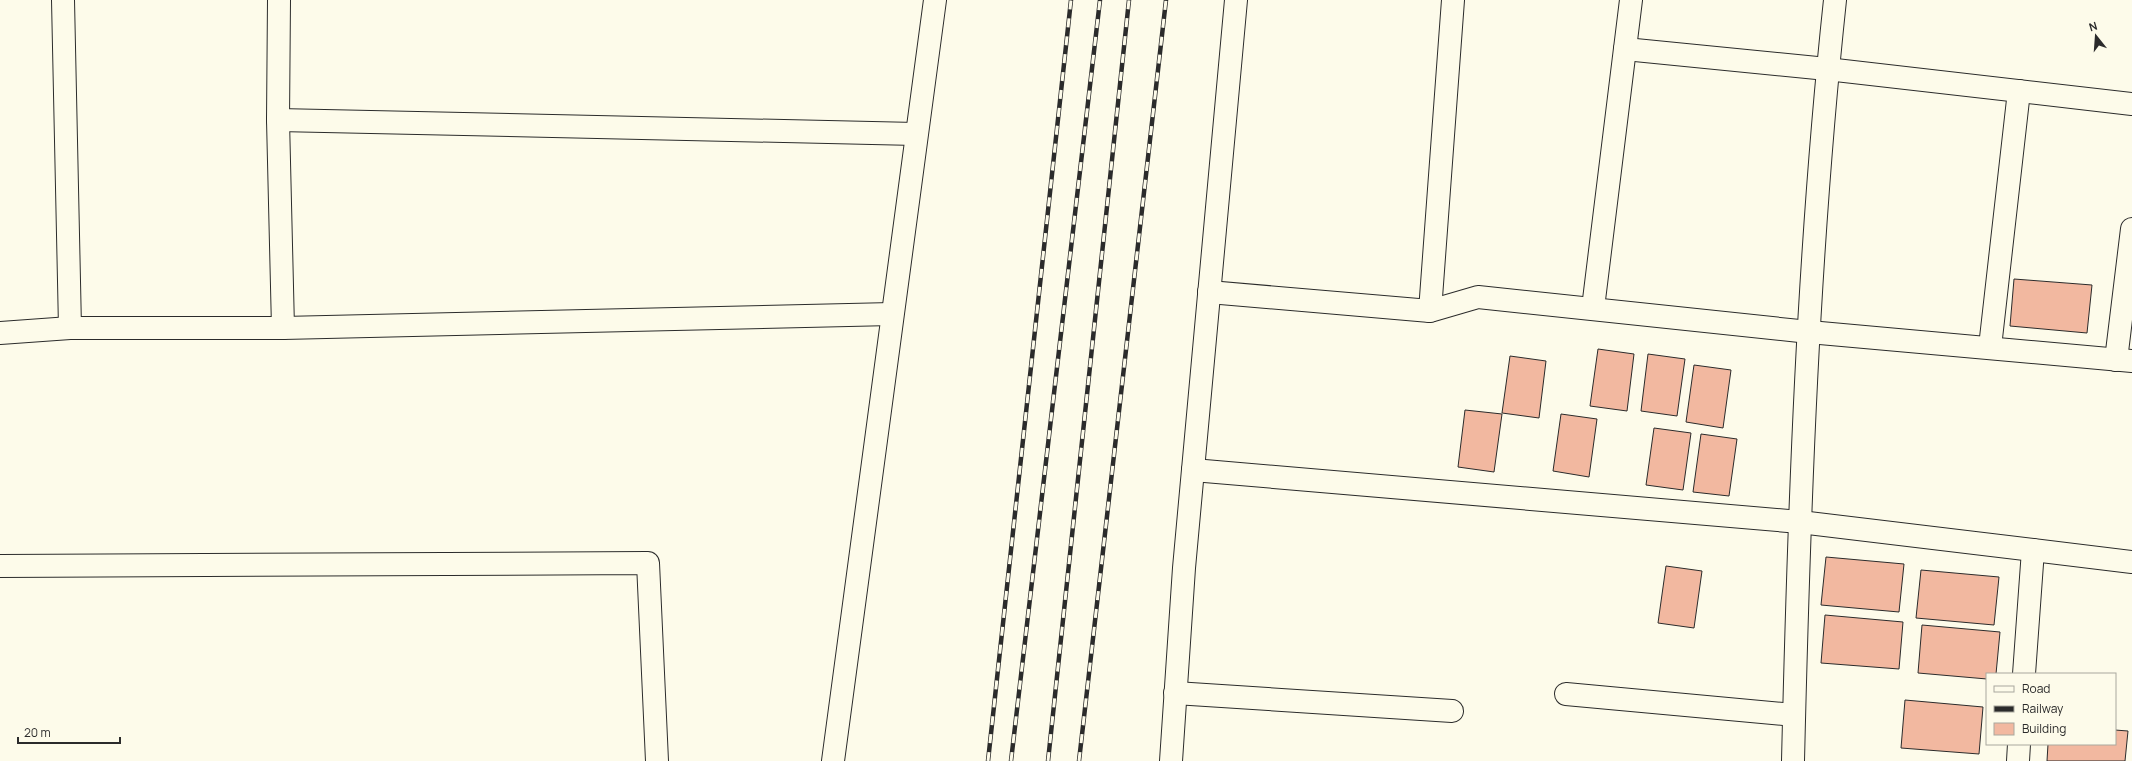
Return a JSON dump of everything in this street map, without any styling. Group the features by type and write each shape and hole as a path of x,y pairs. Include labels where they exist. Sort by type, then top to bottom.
{"street":[{"path":"63,0 70,328"},
{"path":"279,0 278,120 283,328"},
{"path":"832,761 935,0"},
{"path":"1171,761 1184,568 1236,0"},
{"path":"1430,311 1453,0"},
{"path":"1593,308 1631,0"},
{"path":"1793,761 1800,522 1810,332 1828,69 1835,0"},
{"path":"1625,49 1828,69 2132,104"},
{"path":"1990,347 2019,91"},
{"path":"278,120 916,134"},
{"path":"1209,292 1430,311 1478,296 1810,332 2124,360 2132,229"},
{"path":"0,333 70,328 283,328 892,314"},
{"path":"1193,470 1800,522 2132,562"},
{"path":"2024,673 2033,550"},
{"path":"0,566 648,563 657,761"},
{"path":"1175,693 1452,711"},
{"path":"1566,694 1794,715"},
{"path":"2018,761 2019,745"}],"building":[{"path":"2014,279 2092,285 2087,333 2010,326"},
{"path":"1598,349 1634,354 1627,411 1590,406"},
{"path":"1648,354 1685,359 1677,416 1641,411"},
{"path":"1510,356 1546,361 1539,418 1502,413"},
{"path":"1694,365 1731,370 1723,428 1686,422"},
{"path":"1465,410 1502,414 1494,472 1458,467"},
{"path":"1561,414 1597,419 1589,477 1553,471"},
{"path":"1654,428 1691,433 1683,490 1646,485"},
{"path":"1701,434 1737,439 1729,496 1693,492"},
{"path":"1826,557 1904,564 1899,612 1821,605"},
{"path":"1666,566 1702,571 1694,628 1658,623"},
{"path":"1921,570 1999,577 1994,625 1916,618"},
{"path":"1825,615 1903,622 1899,669 1821,663"},
{"path":"1922,625 2000,632 1996,673 1986,673 1986,679 1918,673"},
{"path":"1905,700 1983,707 1979,754 1901,748"},
{"path":"2116,730 2128,731 2125,761 2047,761 2048,745 2116,745"}],"railway":[{"path":"988,761 1071,0"},
{"path":"1011,761 1100,0"},
{"path":"1048,761 1129,0"},
{"path":"1079,761 1166,0"}]}
